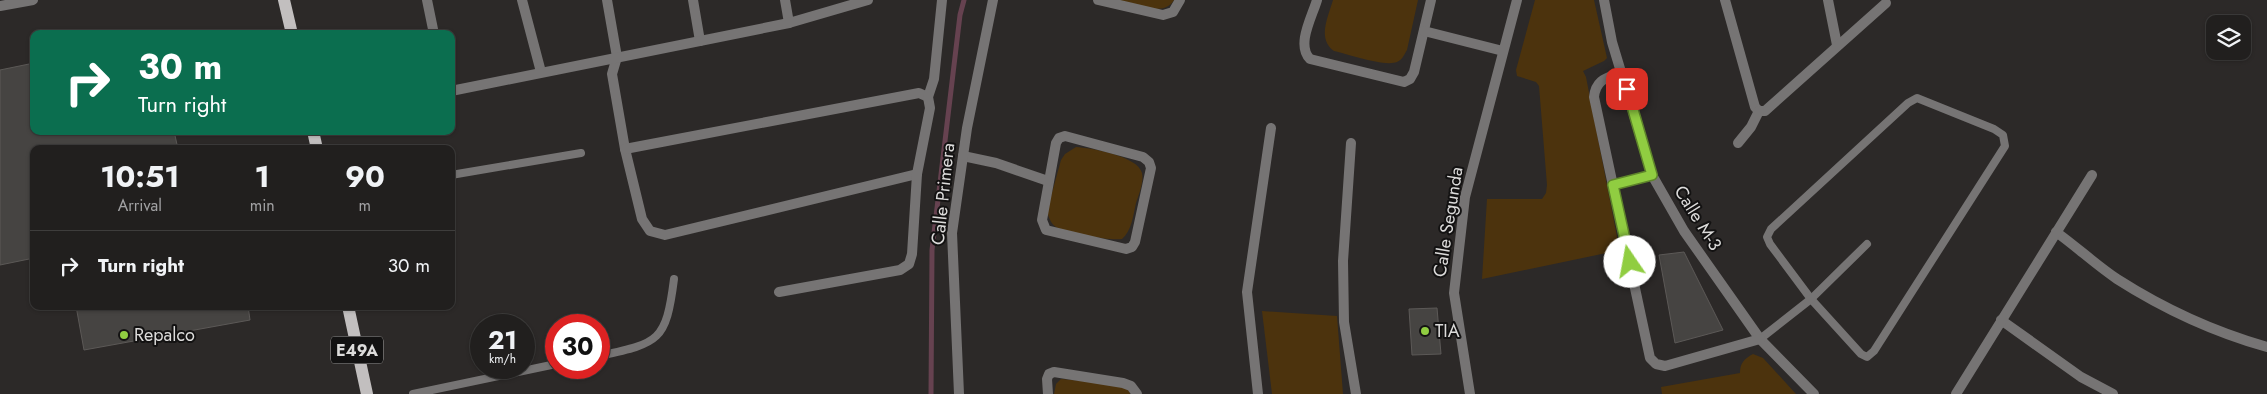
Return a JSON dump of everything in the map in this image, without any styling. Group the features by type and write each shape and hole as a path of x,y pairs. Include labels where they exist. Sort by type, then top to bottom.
{"main road":[{"path":"284,0 291,30"},
{"name":"E49A","path":"349,310 366,394"}],"street":[{"path":"0,6 33,0"},
{"path":"427,0 433,30"},
{"path":"522,0 541,72"},
{"path":"607,0 617,57 612,74 625,149 642,219 650,231 665,235 917,174"},
{"path":"693,0 700,41"},
{"path":"785,0 789,23"},
{"path":"455,90 789,23 868,0"},
{"path":"779,292 900,270 909,264 912,254 917,174 930,108 928,97 934,79 942,0"},
{"name":"Calle Primera","path":"959,394 952,234 967,128 993,0"},
{"path":"1098,0 1163,16 1173,12 1180,0"},
{"path":"1317,0 1303,46 1304,54 1310,59 1404,82 1410,79 1414,72 1430,0"},
{"name":"Calle Segunda","path":"1470,394 1454,293 1465,197 1517,0"},
{"name":"Calle M-3","path":"1604,0 1612,42 1652,175 1684,231 1760,339 1814,394"},
{"path":"1725,0 1756,107 1759,111"},
{"path":"1828,0 1837,45"},
{"path":"1759,111 1765,111 1886,3"},
{"path":"1424,31 1503,51"},
{"path":"1622,72 1599,81 1595,87 1594,97 1650,358 1656,364 1665,366 1760,339"},
{"path":"625,149 919,93 928,97"},
{"path":"1738,143 1751,127 1759,111"},
{"path":"1258,394 1247,292 1271,128"},
{"path":"1065,136 1143,156 1149,162 1151,168 1136,242 1126,250 1046,230 1042,220 1048,181 1056,143 1059,138 1065,136"},
{"path":"1351,142 1343,261 1344,322 1356,394"},
{"path":"963,156 996,163 1048,181"},
{"path":"1613,185 1652,175"},
{"path":"1956,394 2092,175"},
{"path":"2056,232 2116,278 2172,311 2228,336 2267,347"},
{"path":"2001,320 2081,377 2113,394"},
{"path":"1048,394 1047,379 1049,374 1054,372 1123,382 1131,386 1137,394"}],"lane":[{"path":"1917,98 1926,100 1994,129 2003,135 2005,146 1874,351 1867,356 1861,354 1811,299 1770,244 1768,236 1771,229 1908,103 1917,98"},
{"path":"455,175 581,153"},
{"path":"1760,339 1811,299 1867,244"},
{"path":"610,354 637,348 657,338 670,313 674,279"},
{"path":"413,394 545,366"}],"shaded area":[{"path":"1116,0 1174,0 1163,8 1155,9 1139,7"},
{"path":"1333,0 1418,0 1407,50 1402,59 1397,62 1384,63 1334,51 1329,46 1325,34 1325,27"},
{"path":"1535,0 1594,0 1607,58 1583,71 1586,77 1619,247 1616,251 1482,279 1487,199 1542,199 1546,193 1547,185 1539,86 1536,82 1517,76 1516,70"},
{"path":"1076,147 1113,154 1132,162 1139,167 1142,173 1142,184 1132,223 1122,239 1099,238 1071,232 1058,228 1051,221 1047,211 1061,160 1065,154"},
{"path":"1262,311 1337,316 1343,394 1272,394"},
{"path":"1753,354 1763,358 1796,394 1662,394 1661,387 1740,373 1743,362"},
{"path":"1061,379 1115,384 1129,389 1130,394 1054,394 1056,384"}],"building":[{"path":"30,64 30,135 175,135 177,145 30,145 30,259 0,265 0,70"},
{"path":"1684,252 1723,330 1675,343 1659,255"},
{"name":"TIA","path":"1437,308 1441,354 1412,355 1409,309"},
{"name":"Repalco","path":"77,310 249,310 250,320 84,350"}],"waterway":[{"path":"931,394 932,250 960,15 964,0"}],"place":[{"name":"TIA","path":"1425,331"},
{"name":"Repalco","path":"124,335"}],"route":[{"path":"1627,89 1652,175 1613,185 1630,262"}]}
